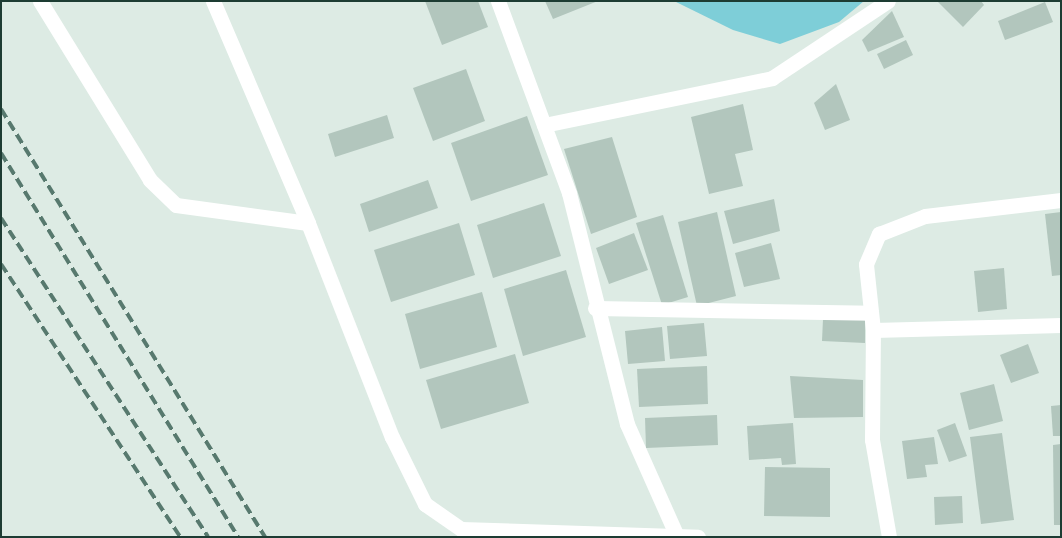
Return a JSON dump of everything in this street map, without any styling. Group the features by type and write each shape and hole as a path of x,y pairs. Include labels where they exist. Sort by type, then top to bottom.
{"street":[{"path":"40,1 150,180 176,204 308,223"},
{"path":"213,1 308,223 392,437 425,504 461,528 676,534 698,537"},
{"path":"498,1 569,193 595,308 627,424 676,534"},
{"path":"544,125 772,78 888,1"},
{"path":"889,537 872,440 873,330 866,264 880,234 926,216 1061,200"},
{"path":"595,308 871,313"},
{"path":"873,330 1061,325"}],"water":[{"path":"674,1 864,1 839,22 780,44 733,30"}],"building":[{"path":"425,1 478,1 488,27 442,45"},
{"path":"545,1 598,1 553,19"},
{"path":"937,1 981,1 984,5 963,27"},
{"path":"1045,2 1053,22 1005,40 998,21"},
{"path":"892,11 904,37 868,52 862,40"},
{"path":"906,40 913,55 884,69 877,54"},
{"path":"466,69 485,121 433,141 413,88"},
{"path":"836,84 850,120 825,130 814,103"},
{"path":"743,104 753,150 735,154 743,186 709,194 691,117"},
{"path":"387,115 394,138 335,157 328,134"},
{"path":"527,116 548,175 471,201 451,143"},
{"path":"612,137 637,217 591,234 564,149"},
{"path":"428,180 438,208 369,232 360,204"},
{"path":"774,199 780,231 733,244 724,211"},
{"path":"544,203 561,256 493,278 477,225"},
{"path":"717,212 736,296 697,306 678,222"},
{"path":"1061,212 1061,275 1052,276 1045,214"},
{"path":"663,215 688,297 662,305 636,223"},
{"path":"459,223 475,275 391,302 374,250"},
{"path":"634,233 648,270 609,284 596,248"},
{"path":"771,243 780,279 744,287 735,253"},
{"path":"1004,268 1007,309 978,312 974,271"},
{"path":"566,270 586,337 523,356 504,289"},
{"path":"482,292 497,347 420,369 405,314"},
{"path":"823,319 865,320 865,343 822,341"},
{"path":"704,323 707,356 670,359 667,326"},
{"path":"662,327 665,361 628,364 625,331"},
{"path":"1028,344 1039,373 1011,383 1000,355"},
{"path":"515,354 529,403 441,429 426,380"},
{"path":"707,366 708,404 639,407 637,369"},
{"path":"790,376 863,380 863,417 794,418"},
{"path":"994,384 1003,421 969,430 960,393"},
{"path":"1061,405 1061,436 1053,436 1051,406"},
{"path":"717,415 718,445 646,448 645,418"},
{"path":"793,423 796,464 782,465 781,458 749,460 747,426"},
{"path":"955,423 967,456 949,462 937,430"},
{"path":"1002,433 1014,520 981,524 970,437"},
{"path":"934,437 938,464 925,465 927,477 907,479 902,441"},
{"path":"1061,444 1061,525 1054,525 1053,445"},
{"path":"765,467 830,468 830,517 764,516"},
{"path":"962,496 963,523 935,525 934,497"}],"railway":[{"path":"1,109 265,537"},
{"path":"1,153 238,537"},
{"path":"1,218 208,537"},
{"path":"1,264 180,537"}]}
